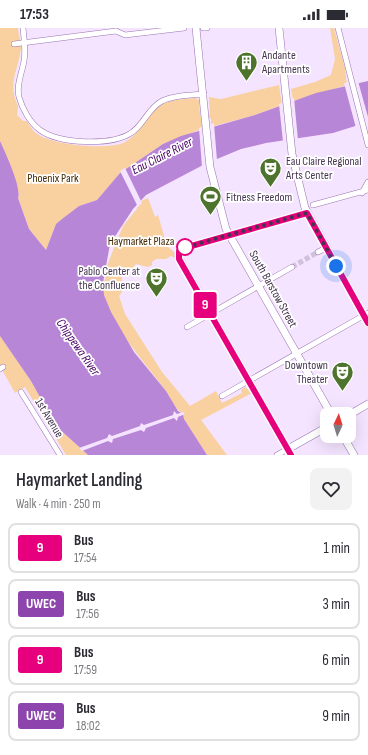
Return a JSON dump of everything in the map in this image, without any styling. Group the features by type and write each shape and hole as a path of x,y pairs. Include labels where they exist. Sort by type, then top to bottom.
{"street":[{"path":"23,28 24,62 18,89 19,98 35,126 50,134 80,141 118,139 133,132 151,110 162,101 173,97 204,94"},
{"path":"14,44 115,30 125,35 184,28"},
{"name":"South Barstow Street","path":"196,28 204,94 210,167 229,235 327,407"},
{"path":"279,28 291,146 299,186 307,213 366,315 368,323"},
{"path":"338,28 368,146"},
{"path":"361,194 368,182"},
{"path":"313,205 361,194 368,190"},
{"path":"289,452 179,258 179,251 183,248 307,213"},
{"path":"318,252 326,248"},
{"path":"187,327 292,267"},
{"path":"222,396 366,315"},
{"name":"1st Avenue","path":"21,392 60,455"},
{"path":"356,411 368,404"},
{"path":"276,455 289,452 320,432"},
{"path":"347,443 354,455"}],"green space":[{"name":"Phoenix Park","path":"0,28 18,28 19,33 21,49 13,84 13,91 18,106 17,115 23,121 27,121 32,129 46,139 67,144 92,146 115,145 123,143 135,134 153,112 165,103 195,98 199,100 200,116 210,115 209,97 221,99 279,85 282,105 255,115 214,126 214,123 211,124 211,118 201,119 202,127 199,128 199,130 163,144 120,173 97,200 79,206 56,224 46,250 29,229 18,198 19,194 15,179 0,141"},
{"path":"330,28 334,28 345,68 347,85 293,101 291,89 315,82 331,75 335,59"},
{"name":"Haymarket Plaza","path":"148,198 155,217 158,215 167,246 174,252 175,258 171,256 166,259 156,259 152,262 152,265 148,267 136,264 133,267 133,270 122,273 122,292 119,296 125,314 162,372 190,406 216,391 222,403 242,393 241,390 245,387 252,393 201,420 227,455 207,455 184,419 183,414 175,406 165,390 130,345 114,320 104,295 106,268 123,226 136,210 141,201"},
{"path":"0,336 31,381 56,426 88,455 66,455 25,387 15,393 0,366"}],"water":[{"path":"368,81 368,122 333,133 266,143 241,149 205,164 146,195 133,209 110,244 103,283 104,295 111,312 134,352 166,391 178,411 183,414 184,419 207,455 88,455 56,426 31,381 0,336 0,141 18,186 18,198 29,229 46,250 56,224 79,206 97,200 120,173 163,144 181,136 255,115 316,93"}],"pier":[{"path":"358,81 368,117 368,124 356,128 344,83"},
{"path":"294,98 298,140 283,142 279,104"},
{"path":"214,124 217,160 202,167 199,128"},
{"path":"125,168 142,203 138,207 120,171"},
{"path":"174,411 177,414 183,412 185,414 178,417 177,421 174,418 146,428 144,432 141,430 113,439 112,443 108,441 82,451 79,448 107,438 109,434 112,436 140,426 141,423 144,425 173,415"}],"tunnel":[{"path":"292,267 318,252"}],"bus line":[{"name":"9","path":"291,455 179,259 179,251 183,248 307,213 368,323"}],"place":[{"name":"Andante Apartments","path":"246,82"},
{"name":"Eau Claire Regional Arts Center","path":"271,188"},
{"name":"Fitness Freedom","path":"210,216"},
{"name":"Pablo Center at the Confluence","path":"156,298"},
{"name":"Downtown Theater","path":"343,392"}],"route":[{"path":"185,247 183,248 307,213 336,266"}],"water label":[{"name":"Eau Claire River","path":"162,156"},
{"name":"Chippewa River","path":"78,347"}]}
